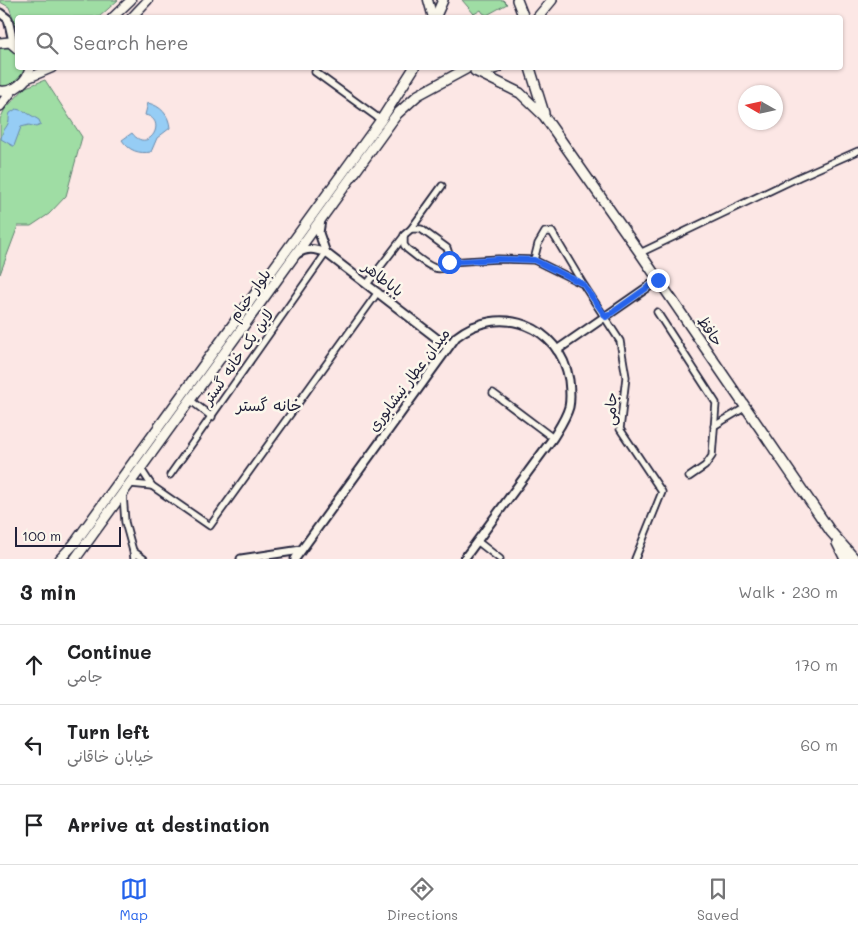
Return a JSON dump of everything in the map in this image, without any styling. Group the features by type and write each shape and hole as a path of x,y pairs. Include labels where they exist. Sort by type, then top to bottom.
{"main road":[{"path":"115,15 131,0"},
{"path":"135,15 148,0"},
{"path":"428,0 433,15"},
{"path":"435,15 442,0"},
{"path":"517,0 523,15"},
{"path":"540,15 552,0"},
{"path":"0,43 10,42 15,47"},
{"path":"26,79 29,70"},
{"path":"0,91 6,92 13,89 26,79 47,70"},
{"name":"بلوار خیام","path":"60,559 74,544 381,120 413,70"},
{"name":"بلوار خیام","path":"75,559 397,114 418,95 466,70"},
{"path":"470,70 520,93 544,116"},
{"path":"476,70 488,70"},
{"path":"531,70 544,116"},
{"path":"0,106 13,89"},
{"name":"حافظ","path":"544,116 831,532 856,559"},
{"path":"831,532 845,559"}],"street":[{"path":"0,13 8,19 15,44"},
{"path":"315,72 381,120"},
{"path":"640,253 858,151"},
{"path":"367,284 404,235 411,229 442,186"},
{"path":"321,220 319,233 326,253"},
{"path":"411,229 421,229 447,248 450,252 449,262"},
{"name":"جامی","path":"534,260 541,236 545,232 552,232 620,341 626,377 620,429 662,492 635,559"},
{"name":"جامی","path":"404,235 404,245 407,249 432,268 442,269 449,262 498,259 534,260 583,284"},
{"path":"297,254 304,249 313,249 326,253"},
{"name":"باباطاهر","path":"326,253 448,347"},
{"name":"لاین یک خانه گستر","path":"170,475 326,253"},
{"path":"557,350 658,280"},
{"path":"141,469 152,486 210,526 378,292"},
{"path":"657,312 716,403 712,456 710,461 689,477"},
{"name":"میدان عطار نیشابوری","path":"295,559 448,347 465,330 488,322 505,321 524,324 545,336 557,350 566,366 570,392 568,408 564,420 553,438 464,559"},
{"path":"493,394 553,438"},
{"path":"190,400 212,417"},
{"path":"714,426 746,407"},
{"path":"131,484 152,486"},
{"path":"123,494 125,522 134,559"},
{"path":"477,541 500,559"},
{"path":"241,559 301,550"},
{"path":"133,551 144,559"}],"green space":[{"path":"0,0 118,0 101,15 15,15 15,23 9,7 0,2"},
{"path":"462,0 503,0 507,4 487,15 481,10 474,14"},
{"path":"4,46 11,47 15,52 15,70 25,70 16,81 0,88 0,48"},
{"path":"45,80 82,137 66,196 49,214 31,226 18,226 0,274 0,119 5,109 26,87"}],"water":[{"path":"148,103 157,106 164,112 170,128 157,138 151,152 142,153 131,149 122,140 132,133 138,139 144,140 154,134 156,129 155,123 152,118 145,115"},
{"path":"16,109 24,111 39,120 41,125 21,127 13,146 1,139 2,133 9,121 10,113"}],"district":[{"name":"خانه گستر","path":"269,405"}],"route":[{"path":"449,262 498,259 534,260 583,284 606,317 658,280"}]}
